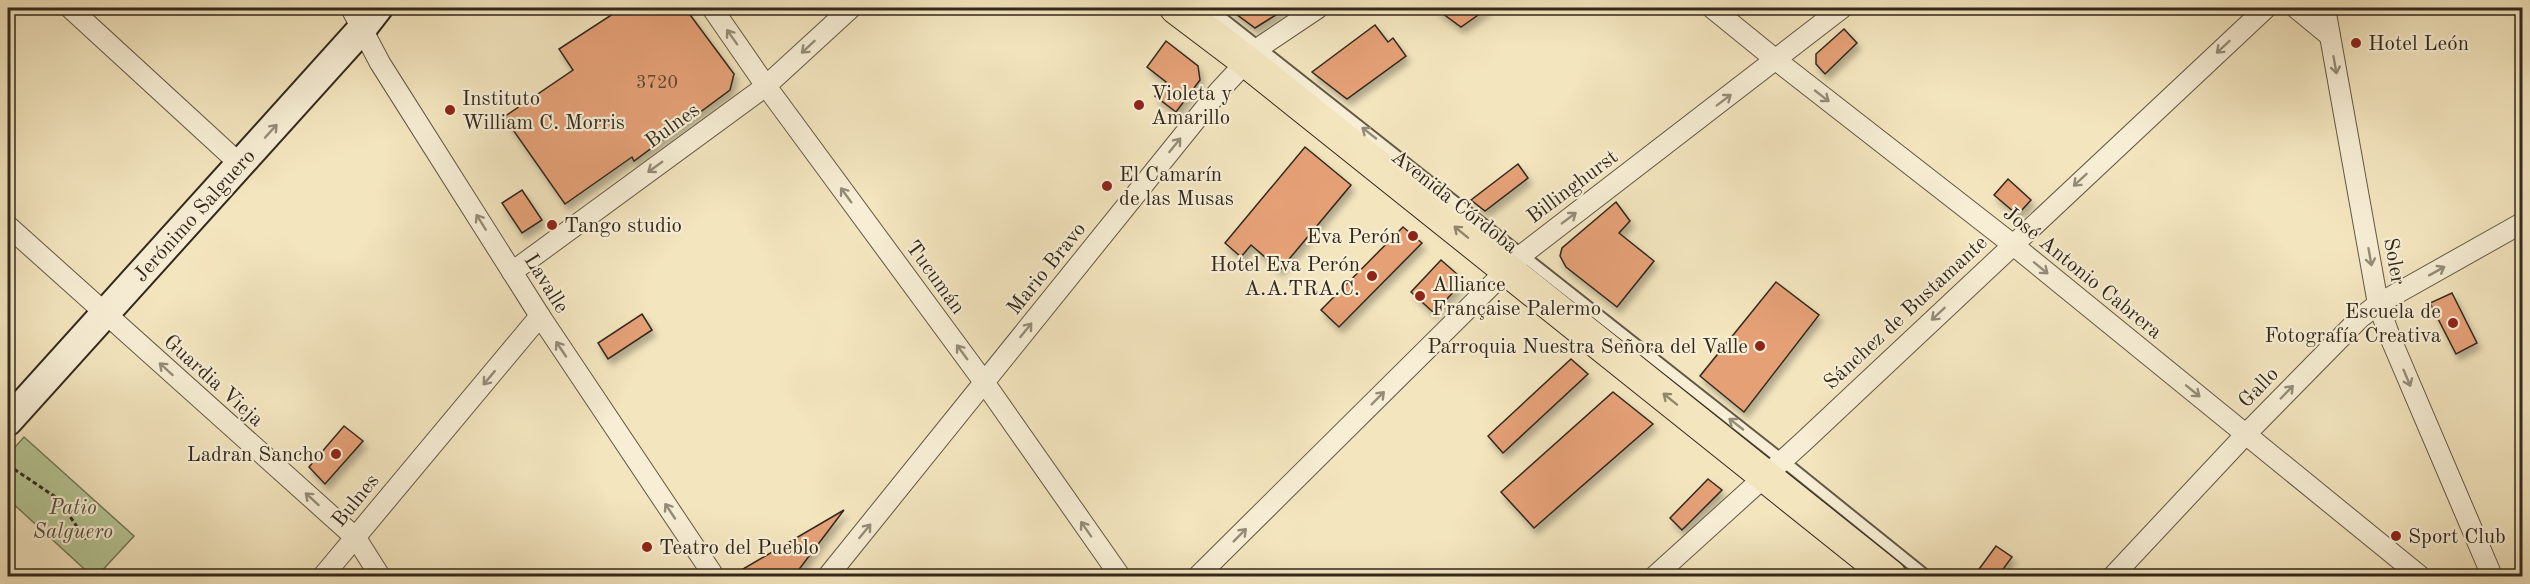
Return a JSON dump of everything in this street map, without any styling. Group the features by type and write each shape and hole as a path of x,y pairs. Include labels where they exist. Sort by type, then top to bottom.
{"main road":[{"name":"Avenida Córdoba","path":"1176,8 1253,54 1774,467 1890,576"}],"street":[{"path":"70,8 241,165"},
{"name":"Jerónimo Salguero","path":"8,421 241,165 356,19 378,8"},
{"name":"Tucumán","path":"712,8 766,86 984,382 1120,576"},
{"name":"Bulnes","path":"512,272 766,86 851,8"},
{"name":"Mario Bravo","path":"828,576 1219,90 1253,54 1318,8"},
{"name":"José Antonio Cabrera","path":"1712,8 2012,244 2420,576"},
{"name":"Billinghurst","path":"1198,576 1515,261 1842,8"},
{"name":"Sánchez de Bustamante","path":"1654,576 2266,8"},
{"path":"2296,8 2330,36"},
{"name":"Soler","path":"2325,8 2378,304 2492,576"},
{"name":"Lavalle","path":"356,19 540,316 714,576"},
{"name":"Gallo","path":"2113,576 2246,434 2353,325 2378,304 2523,223"},
{"name":"Guardia Vieja","path":"8,226 356,538 380,576"},
{"name":"Bulnes","path":"323,576 540,316"}],"lane":[{"name":"Avenida Córdoba","path":"1209,8 1253,54"},
{"name":"Avenida Córdoba","path":"1774,467 1926,576"}],"path":[{"path":"8,465 57,498 87,541"}],"green space":[{"name":"Patio Salguero","path":"24,437 134,536 97,576 92,576 8,499 8,455"}],"building":[{"path":"622,8 685,8 734,74 730,90 634,161 632,157 565,204 504,117 573,70 559,49"},
{"path":"1228,8 1287,8 1255,28"},
{"path":"1435,8 1488,8 1461,27"},
{"path":"1375,25 1388,42 1393,38 1406,56 1347,99 1312,72"},
{"path":"1844,29 1857,43 1825,74 1816,64 1816,54"},
{"path":"1166,41 1198,66 1200,80 1176,112 1155,96 1166,82 1147,67"},
{"path":"1305,147 1351,185 1280,270 1251,245 1241,257 1225,243"},
{"path":"1518,164 1528,178 1485,211 1471,200"},
{"path":"2008,179 2031,200 2021,211 2014,212 1994,195"},
{"path":"522,190 542,220 522,233 502,203"},
{"path":"1616,202 1630,221 1619,233 1654,261 1617,307 1566,267 1560,256 1562,248"},
{"name":"Hotel Eva Perón A.A.TRA.C.","path":"1403,227 1422,243 1339,327 1321,310"},
{"path":"1441,260 1457,274 1458,287 1434,313 1411,292"},
{"name":"Parroquia Nuestra Señora del Valle","path":"1776,282 1819,315 1744,412 1700,376"},
{"name":"Escuela de Fotografía Creativa","path":"2452,293 2477,343 2456,354 2430,303"},
{"path":"642,314 652,330 608,359 598,343"},
{"path":"1571,359 1588,374 1503,453 1488,436"},
{"path":"1613,392 1653,424 1534,528 1501,492"},
{"name":"Ladran Sancho","path":"344,426 363,441 325,484 309,467"},
{"path":"1708,479 1722,490 1682,530 1670,518"},
{"path":"844,510 794,576 731,576"},
{"path":"1996,546 2012,557 1998,576 1974,576"}],"place":[{"name":"Hotel León","path":"2356,43"},
{"name":"Violeta y Amarillo","path":"1139,105"},
{"name":"Instituto William C. Morris","path":"450,110"},
{"name":"El Camarín de las Musas","path":"1107,186"},
{"name":"Tango studio","path":"552,225"},
{"name":"Eva Perón","path":"1413,236"},
{"name":"Hotel Eva Perón A.A.TRA.C.","path":"1372,276"},
{"name":"Alliance Française Palermo","path":"1420,296"},
{"name":"Escuela de Fotografía Creativa","path":"2453,323"},
{"name":"Parroquia Nuestra Señora del Valle","path":"1760,346"},
{"name":"Ladran Sancho","path":"336,454"},
{"name":"Sport Club","path":"2396,536"},
{"name":"Teatro del Pueblo","path":"647,547"}]}
